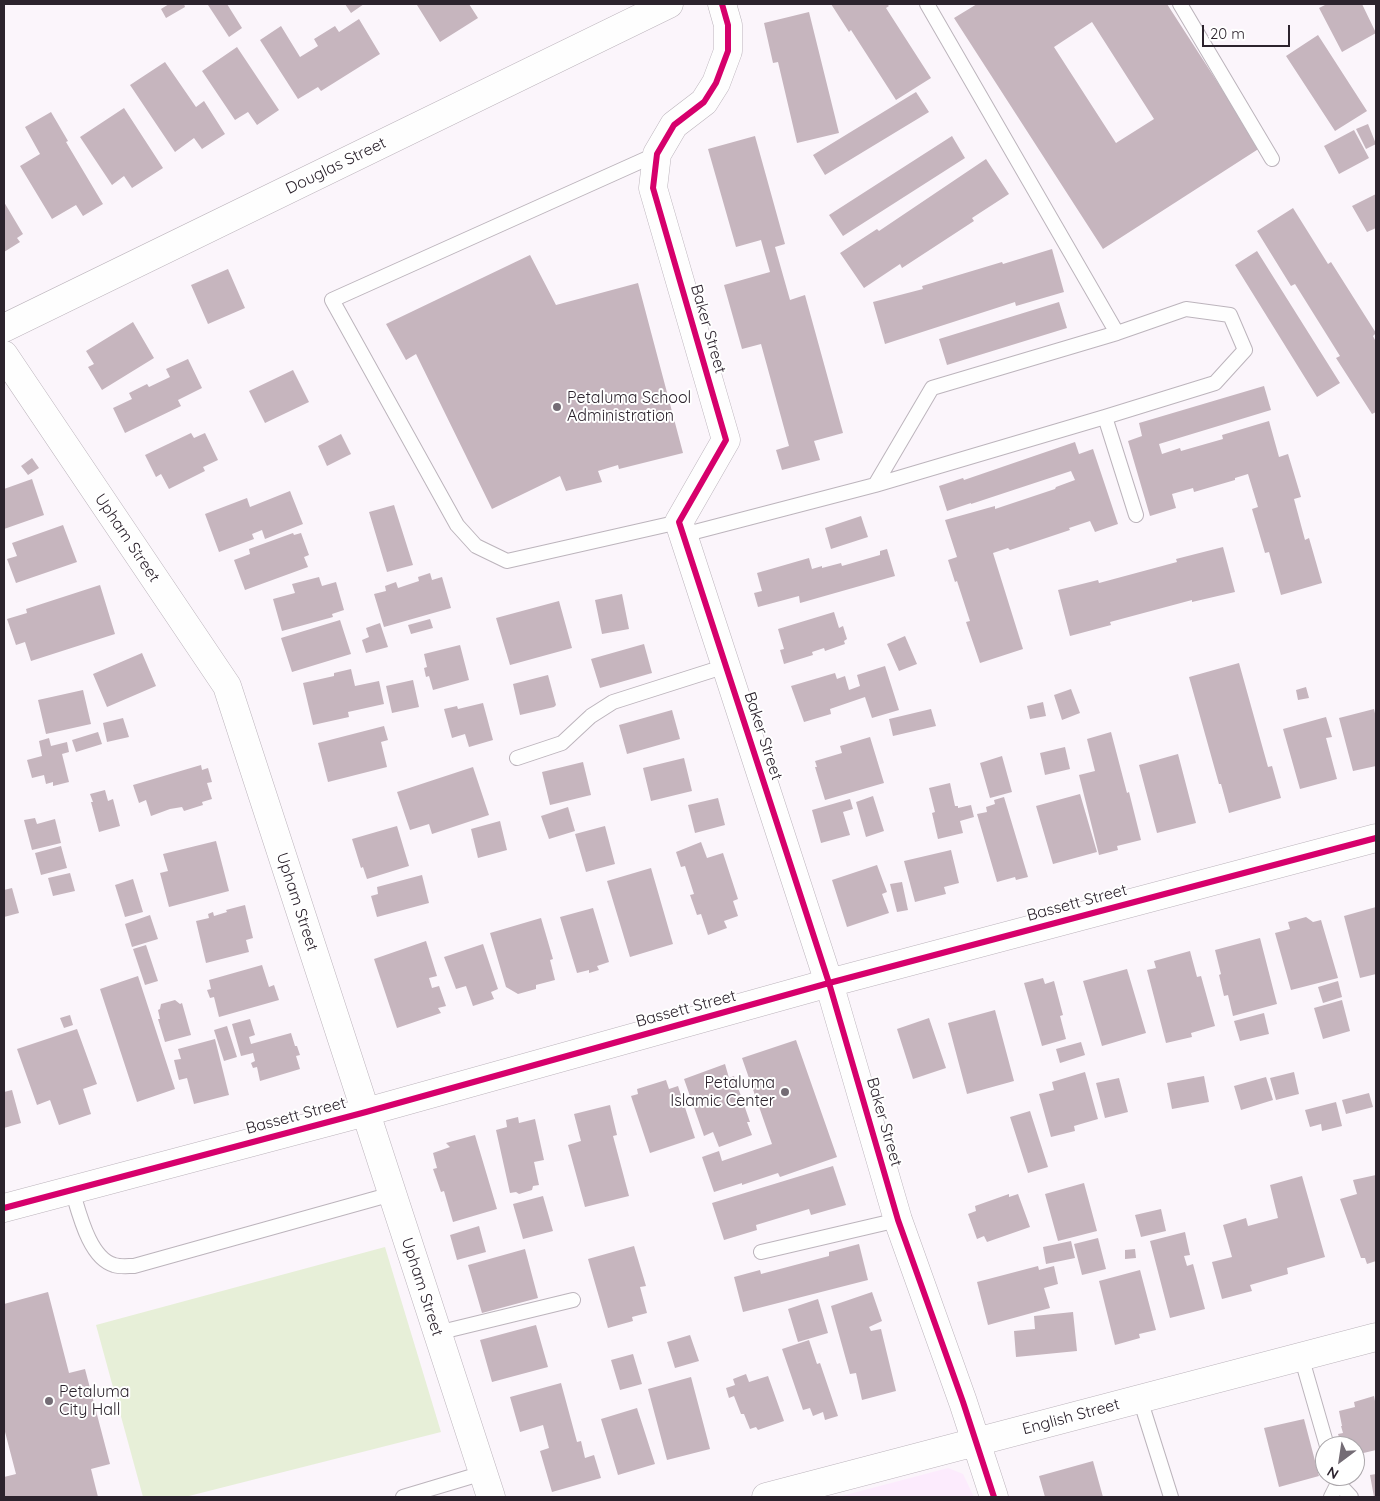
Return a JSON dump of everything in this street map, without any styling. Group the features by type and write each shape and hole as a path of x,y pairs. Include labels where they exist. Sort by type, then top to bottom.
{"street":[{"name":"Douglas Street","path":"4,328 669,4"},
{"name":"Baker Street","path":"722,4 728,25 728,51 716,84 704,102 674,125 657,154 653,188 726,440 681,528 829,983 898,1220 994,1497"},
{"name":"Upham Street","path":"4,355 227,686 487,1485"},
{"name":"Bassett Street","path":"4,1208 366,1112 829,983 1376,838"},
{"name":"English Street","path":"778,1496 1376,1337"}],"lane":[{"path":"926,4 1117,333"},
{"path":"1180,4 1272,159"},
{"path":"657,154 332,300 457,524 476,546 507,561 681,528 875,485 1216,383 1245,350 1230,315 1186,309 1117,333 932,388 875,485"},
{"path":"1105,417 1136,516"},
{"path":"517,758 562,743 590,716 613,702 726,666"},
{"path":"72,1190 85,1233 97,1253 113,1265 134,1266 392,1194"},
{"path":"761,1252 898,1220"},
{"path":"437,1333 573,1300"},
{"path":"1301,1356 1324,1436"},
{"path":"1140,1399 1171,1497"},
{"path":"402,1497 487,1485"},
{"path":"1342,1486 1350,1497"}],"shaded area":[{"path":"948,1468 963,1474 974,1497 838,1497"}],"green space":[{"path":"385,1247 441,1432 185,1497 143,1497 96,1325"}],"building":[{"path":"169,4 184,4 185,7 166,18 161,9"},
{"path":"209,4 227,4 242,28 229,37"},
{"path":"345,4 364,4 351,13"},
{"path":"418,4 469,4 478,18 440,42"},
{"path":"831,4 887,4 889,6 886,8 931,78 896,100 851,30 849,32"},
{"path":"977,4 1167,4 1260,148 1103,249 954,18","holes":["1092,22 1154,119 1116,143 1054,47"]},
{"path":"1327,4 1362,4 1376,33 1342,52 1319,8"},
{"path":"809,12 839,133 797,143 778,62 773,63 764,23"},
{"path":"359,19 380,54 321,91 318,87 298,99 260,40 281,26 300,57 318,46 314,39 335,26 339,32"},
{"path":"1318,35 1367,111 1335,131 1286,56"},
{"path":"237,47 279,110 257,125 248,112 235,120 202,71"},
{"path":"165,62 196,107 204,101 225,134 202,149 194,138 175,152 130,85"},
{"path":"916,92 929,112 825,175 813,155"},
{"path":"124,108 163,168 132,188 124,176 112,185 80,137"},
{"path":"51,112 68,141 66,142 103,204 83,216 76,205 52,219 20,166 40,154 25,127"},
{"path":"1368,124 1376,144 1366,149 1356,129"},
{"path":"1354,130 1369,158 1339,174 1324,146"},
{"path":"755,136 785,244 775,247 790,300 805,295 843,433 814,441 820,460 782,470 776,450 789,446 761,344 742,349 724,285 770,272 761,240 736,247 708,149"},
{"path":"952,136 965,158 843,236 829,215"},
{"path":"986,159 1009,194 972,218 974,221 902,268 900,264 864,288 840,253 877,229 879,231"},
{"path":"1376,194 1376,228 1367,232 1352,206"},
{"path":"4,202 23,234 17,238 20,242 4,252"},
{"path":"1293,208 1328,264 1331,262 1376,333 1373,336 1376,342 1376,412 1372,414 1336,358 1340,356 1295,284 1291,286 1257,231"},
{"path":"1052,249 1064,292 1016,306 1015,302 885,344 873,302 923,289 922,286 1002,262 1003,264"},
{"path":"1257,251 1340,383 1317,397 1235,265"},
{"name":"Petaluma School Administration","path":"530,255 556,305 638,283 683,453 619,469 618,465 598,471 602,482 566,491 560,476 492,509 416,354 406,360 386,324"},
{"path":"228,269 245,308 208,324 191,285"},
{"path":"1059,302 1067,328 947,365 939,339"},
{"path":"133,322 154,358 102,390 88,367 94,364 86,351"},
{"path":"188,359 202,388 178,400 181,406 125,433 113,408 132,399 129,393 147,384 149,387 170,377 166,369"},
{"path":"293,370 309,402 265,423 249,391"},
{"path":"1264,386 1271,410 1159,444 1162,454 1180,448 1181,451 1223,439 1222,435 1269,421 1279,457 1288,454 1301,497 1294,499 1305,540 1309,538 1322,583 1281,595 1269,552 1265,553 1252,509 1258,507 1248,474 1235,478 1235,480 1194,492 1193,488 1172,494 1176,508 1150,516 1128,441 1142,436 1139,423"},
{"path":"191,433 194,438 205,433 218,460 203,467 205,471 169,489 161,474 156,477 145,455"},
{"path":"341,434 351,454 327,466 318,446"},
{"path":"1075,442 1079,454 1093,449 1118,524 1095,532 1090,521 1069,528 1070,530 1010,550 1008,548 993,553 1023,649 980,663 966,622 970,621 948,560 957,557 945,520 995,506 995,509 1055,489 1075,480 1071,471 947,511 939,486 963,478 964,480"},
{"path":"32,458 39,468 28,475 21,466"},
{"path":"32,479 44,515 4,529 4,489"},
{"path":"290,491 303,524 265,539 262,530 252,534 254,539 219,552 205,514 247,498 250,507"},
{"path":"394,505 413,565 387,572 369,512"},
{"path":"861,516 868,537 831,549 825,528"},
{"path":"63,525 77,562 16,583 7,559 17,556 12,543"},
{"path":"293,533 294,535 301,533 309,555 304,557 308,567 245,590 234,560 250,554 249,549"},
{"path":"1223,547 1235,592 1192,602 1192,600 1110,622 1111,625 1070,636 1058,590 1098,580 1099,583 1177,562 1176,559"},
{"path":"887,549 895,576 800,603 799,596 758,607 754,593 762,591 757,573 809,558 812,569 841,563 842,566 880,555 880,551"},
{"path":"430,573 432,580 442,577 451,608 384,627 374,594 386,591 385,586 396,582 398,588 419,581 418,577"},
{"path":"319,577 322,586 336,582 344,610 332,614 333,617 282,631 273,599 295,593 292,584"},
{"path":"100,585 115,634 31,661 25,642 16,645 7,619 27,613 26,609"},
{"path":"622,594 629,629 602,634 595,600"},
{"path":"559,601 572,648 510,665 496,618"},
{"path":"834,612 839,628 843,626 847,639 844,641 845,644 825,651 824,648 812,652 813,655 784,664 780,650 784,649 778,629"},
{"path":"430,619 433,628 411,634 408,625"},
{"path":"340,620 351,654 292,672 281,638"},
{"path":"380,623 388,647 366,653 362,640 369,637 366,628"},
{"path":"905,636 917,664 899,671 887,644"},
{"path":"644,644 652,673 600,688 591,659"},
{"path":"460,645 469,680 433,690 429,676 426,677 424,668 427,667 424,654"},
{"path":"142,653 156,686 107,707 93,674"},
{"path":"1239,663 1268,767 1272,766 1281,798 1229,813 1189,677"},
{"path":"885,666 899,710 872,718 865,697 830,709 831,714 804,722 791,686 835,673 837,679 845,676 849,690 860,686 857,675"},
{"path":"351,669 355,686 379,681 384,704 348,712 349,717 313,725 303,683 334,676 334,673"},
{"path":"548,675 556,705 520,715 513,684"},
{"path":"413,680 419,707 392,713 386,686"},
{"path":"1306,687 1309,698 1298,700 1296,690"},
{"path":"1071,689 1080,713 1062,720 1054,695"},
{"path":"83,690 91,724 46,734 38,700"},
{"path":"1043,702 1046,716 1030,719 1027,706"},
{"path":"483,703 493,740 469,747 465,734 452,738 444,709 457,706 458,709"},
{"path":"931,709 936,726 893,736 889,719"},
{"path":"1374,709 1376,718 1376,766 1353,771 1339,718"},
{"path":"672,710 680,739 627,754 619,725"},
{"path":"1326,717 1332,737 1326,738 1337,779 1300,789 1283,729"},
{"path":"123,718 129,737 107,742 103,723"},
{"path":"384,726 388,740 381,742 387,767 328,782 318,743"},
{"path":"98,732 102,744 76,752 72,740"},
{"path":"1111,732 1141,840 1117,846 1118,850 1099,855 1079,775 1095,771 1087,739"},
{"path":"870,737 884,783 825,800 815,761 842,753 840,746"},
{"path":"49,738 51,746 67,742 69,752 62,754 69,782 53,786 53,782 46,784 44,775 32,778 27,760 42,756 39,741"},
{"path":"1065,747 1070,769 1045,775 1040,753"},
{"path":"1178,754 1196,823 1157,833 1139,765"},
{"path":"1002,756 1012,792 990,798 980,763"},
{"path":"684,758 692,791 651,801 643,768"},
{"path":"583,762 591,795 550,805 542,772"},
{"path":"201,765 202,770 208,768 212,782 207,783 212,799 202,802 203,805 184,811 182,807 170,809 151,816 146,800 139,803 133,785"},
{"path":"473,767 489,815 432,834 429,824 410,830 397,792"},
{"path":"950,783 955,806 958,806 958,808 971,805 974,817 960,821 963,833 938,839 932,813 935,812 929,788"},
{"path":"105,790 108,801 113,799 120,826 99,832 90,794"},
{"path":"1080,794 1097,852 1053,864 1036,806"},
{"path":"873,796 884,831 866,837 856,802"},
{"path":"1004,797 1028,877 1016,880 1015,877 997,882 977,814 987,812 986,807 995,804 994,800"},
{"path":"718,798 725,825 695,833 688,805"},
{"path":"850,799 853,809 843,812 850,835 821,843 812,810"},
{"path":"568,807 575,831 549,839 541,816"},
{"path":"35,818 37,824 55,819 61,843 32,850 24,820"},
{"path":"500,821 507,850 478,858 471,829"},
{"path":"397,826 409,866 367,879 363,867 361,868 352,839"},
{"path":"605,826 615,864 586,872 575,834"},
{"path":"216,841 229,891 169,907 160,873 168,871 163,854"},
{"path":"701,842 707,858 723,853 738,899 733,901 738,916 724,921 727,928 708,935 701,914 697,915 690,895 694,894 685,866 681,867 676,852"},
{"path":"61,846 67,868 41,875 35,853"},
{"path":"951,850 959,883 944,887 946,894 915,902 904,861"},
{"path":"877,865 887,892 882,894 889,913 847,927 832,880"},
{"path":"651,868 673,944 630,957 607,881"},
{"path":"70,873 75,891 53,896 48,878"},
{"path":"422,875 429,903 377,917 371,896 378,894 377,887"},
{"path":"133,879 143,912 125,917 115,885"},
{"path":"902,882 908,910 897,912 890,884"},
{"path":"12,888 19,913 4,917 4,890"},
{"path":"245,905 253,938 246,940 249,952 206,963 196,921 209,918 208,914 213,912 214,916 227,912 226,910"},
{"path":"1376,907 1376,974 1360,978 1344,916"},
{"path":"593,908 609,962 597,966 599,970 589,973 589,970 577,973 560,917"},
{"path":"150,915 158,939 132,947 125,924"},
{"path":"1306,917 1313,922 1321,920 1338,978 1291,990 1275,933 1290,929 1288,922"},
{"path":"541,918 553,959 550,960 555,980 536,985 536,989 518,994 506,987 490,933"},
{"path":"1260,938 1277,1004 1233,1016 1228,995 1224,996 1215,950"},
{"path":"426,941 437,976 429,978 432,988 439,986 446,1006 438,1008 441,1013 397,1028 374,959"},
{"path":"483,944 498,989 491,992 494,999 473,1006 466,986 456,989 444,957"},
{"path":"146,945 158,981 145,985 133,949"},
{"path":"1190,951 1197,977 1201,976 1215,1026 1191,1033 1192,1037 1166,1043 1147,970 1156,968 1154,961"},
{"path":"262,965 269,987 274,985 279,1000 219,1017 214,997 210,998 207,990 211,989 209,980"},
{"path":"1127,969 1146,1033 1102,1046 1083,981"},
{"path":"138,976 175,1089 137,1102 100,989"},
{"path":"1043,978 1045,984 1054,981 1063,1015 1060,1016 1066,1039 1042,1046 1024,983"},
{"path":"1338,981 1342,997 1323,1003 1318,987"},
{"path":"175,1000 180,1004 182,1003 191,1035 165,1042 158,1019 160,1019 158,1010 161,1004"},
{"path":"1342,1000 1350,1031 1323,1039 1314,1008"},
{"path":"995,1010 1014,1081 967,1094 948,1023"},
{"path":"1264,1013 1269,1034 1240,1041 1234,1021"},
{"path":"70,1015 73,1025 64,1028 60,1018"},
{"path":"929,1018 946,1068 913,1079 897,1029"},
{"path":"250,1019 255,1035 249,1037 251,1044 291,1033 300,1055 296,1056 300,1069 260,1081 257,1067 253,1068 251,1063 255,1061 253,1053 241,1056 232,1024"},
{"path":"227,1026 237,1057 224,1061 214,1030"},
{"path":"77,1029 97,1084 83,1089 91,1114 59,1125 50,1100 37,1105 17,1049"},
{"path":"215,1039 229,1095 194,1104 187,1078 179,1080 174,1060 181,1059 178,1049"},
{"path":"796,1040 837,1157 780,1177 778,1173 714,1192 702,1157 719,1151 722,1161 772,1144 742,1058"},
{"path":"1081,1042 1085,1055 1060,1063 1056,1049"},
{"path":"725,1064 729,1078 734,1076 750,1122 747,1122 752,1135 719,1147 713,1132 704,1136 684,1079"},
{"path":"1085,1072 1098,1119 1074,1126 1075,1131 1051,1137 1039,1094 1054,1090 1052,1082"},
{"path":"1294,1072 1299,1094 1276,1100 1270,1078"},
{"path":"1204,1076 1209,1102 1172,1109 1167,1083"},
{"path":"1266,1077 1273,1100 1241,1110 1234,1086"},
{"path":"1119,1078 1128,1112 1105,1118 1096,1083"},
{"path":"666,1080 669,1089 678,1086 695,1138 650,1153 631,1096 638,1094 637,1089"},
{"path":"12,1090 21,1123 4,1128 4,1092"},
{"path":"1369,1093 1373,1107 1346,1114 1342,1100"},
{"path":"1336,1102 1342,1126 1322,1131 1321,1124 1310,1127 1305,1110"},
{"path":"610,1105 617,1135 613,1136 629,1196 585,1207 568,1145 581,1141 574,1114"},
{"path":"1030,1111 1048,1167 1028,1173 1010,1117"},
{"path":"518,1117 519,1123 535,1119 544,1160 534,1162 539,1185 533,1186 532,1190 519,1194 516,1192 510,1193 496,1130 507,1127 506,1120"},
{"path":"475,1135 497,1209 453,1222 444,1191 441,1192 433,1169 437,1168 433,1153 450,1147 446,1143"},
{"path":"833,1166 846,1205 811,1215 809,1209 756,1225 757,1230 724,1240 712,1203"},
{"path":"1376,1175 1376,1261 1367,1264 1365,1258 1361,1258 1340,1199 1357,1194 1353,1180"},
{"path":"1302,1176 1325,1257 1287,1268 1288,1274 1250,1285 1252,1291 1222,1299 1212,1262 1232,1257 1223,1225 1246,1218 1248,1226 1278,1218 1270,1185"},
{"path":"1084,1183 1097,1231 1058,1241 1045,1194"},
{"path":"1009,1194 1009,1197 1018,1194 1030,1227 987,1242 984,1236 977,1239 968,1214 976,1211 975,1206"},
{"path":"543,1196 553,1231 523,1239 513,1204"},
{"path":"1161,1209 1166,1231 1141,1237 1135,1215"},
{"path":"479,1226 486,1252 457,1260 450,1235"},
{"path":"1185,1232 1190,1255 1184,1256 1187,1266 1193,1264 1205,1309 1170,1318 1150,1241"},
{"path":"1098,1238 1106,1269 1082,1275 1074,1244"},
{"path":"1071,1241 1075,1258 1046,1264 1043,1247"},
{"path":"859,1244 868,1280 743,1312 734,1277 760,1270 761,1274 829,1256 829,1252"},
{"path":"634,1246 646,1286 640,1287 647,1313 632,1317 633,1321 608,1328 588,1259"},
{"path":"525,1249 538,1298 482,1313 468,1265"},
{"path":"1135,1249 1136,1258 1125,1259 1125,1250"},
{"path":"1038,1266 1039,1270 1054,1266 1058,1284 1044,1288 1050,1308 988,1325 977,1282"},
{"path":"1140,1270 1156,1330 1139,1334 1140,1338 1115,1345 1099,1281"},
{"name":"Petaluma City Hall","path":"48,1292 69,1373 85,1369 110,1464 91,1469 98,1497 4,1497 4,1477 16,1474 4,1428 4,1304"},
{"path":"872,1292 882,1321 869,1327 871,1331 881,1329 896,1391 862,1400 856,1373 850,1374 831,1306"},
{"path":"818,1299 828,1333 798,1342 788,1309"},
{"path":"1073,1312 1077,1351 1016,1357 1014,1331 1035,1329 1034,1316"},
{"path":"536,1325 548,1367 492,1382 480,1340"},
{"path":"690,1335 699,1361 675,1368 667,1342"},
{"path":"809,1340 817,1364 820,1363 838,1416 825,1420 823,1412 813,1416 810,1408 803,1410 782,1349"},
{"path":"633,1354 642,1384 620,1390 611,1360"},
{"path":"746,1374 749,1382 768,1376 784,1421 758,1430 756,1427 750,1429 744,1414 741,1414 734,1396 729,1398 726,1388 735,1385 733,1379"},
{"path":"691,1377 710,1449 667,1460 648,1389"},
{"path":"561,1383 577,1442 581,1441 585,1458 594,1455 601,1478 552,1492 540,1451 549,1448 543,1425 520,1432 510,1397"},
{"path":"1374,1396 1376,1406 1376,1450 1365,1453 1365,1436 1339,1436 1338,1434 1343,1433 1339,1411 1355,1407 1354,1402"},
{"path":"637,1408 655,1464 618,1475 601,1419"},
{"path":"1304,1419 1315,1461 1315,1477 1279,1487 1264,1428"},
{"path":"1093,1461 1103,1497 1045,1497 1039,1476"},
{"path":"1376,1474 1376,1497 1374,1497 1370,1475"}],"cycle path":[{"path":"722,4 728,25 728,51 716,83 704,102 674,125 657,154 653,188 726,440 679,522 829,983 898,1220 963,1402 994,1497"},
{"path":"4,1208 366,1112 829,983 1376,838"}],"place":[{"name":"Petaluma School Administration","path":"557,407"},
{"name":"Petaluma Islamic Center","path":"785,1092"},
{"name":"Petaluma City Hall","path":"49,1401"}]}
